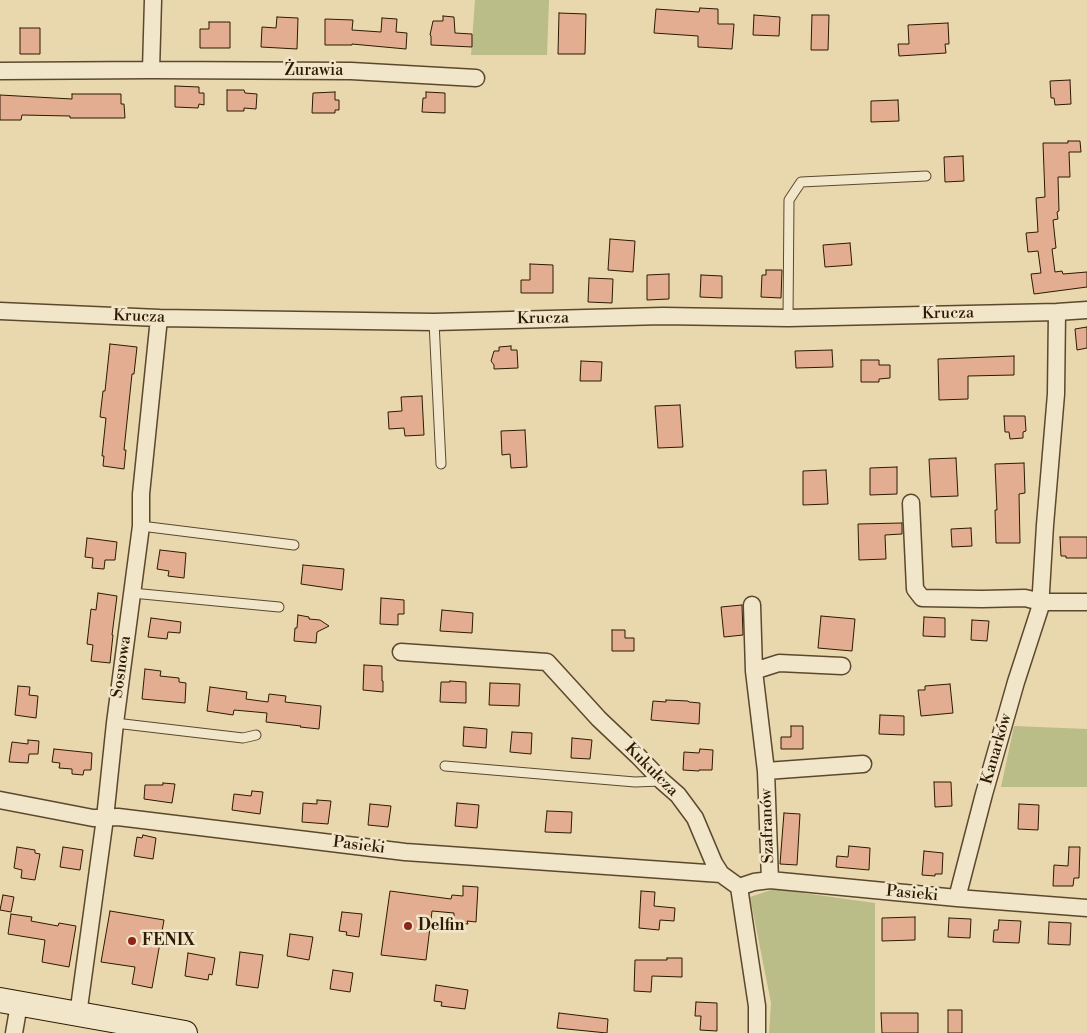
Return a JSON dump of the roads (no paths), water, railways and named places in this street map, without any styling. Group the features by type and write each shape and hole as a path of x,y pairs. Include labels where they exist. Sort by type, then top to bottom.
{"street":[{"path":"151,70 153,0"},
{"name":"Żurawia","path":"0,71 351,71 476,78"},
{"name":"Krucza","path":"0,311 159,318 434,322 663,316 788,318 1087,310"},
{"name":"Kanarków","path":"957,898 1016,682 1040,608 1056,394 1057,312"},
{"name":"Sosnowa","path":"78,1015 105,818 115,723 141,526 141,494 159,318"},
{"path":"911,502 915,589 922,598 1025,598 1041,602 1087,602"},
{"name":"Szafranów","path":"752,605 754,671 766,771 770,880"},
{"name":"Kukułcza","path":"401,652 547,662 599,719 678,796 695,818 714,863 721,874 739,887"},
{"path":"754,671 779,662 842,666"},
{"name":"Szafranów","path":"766,771 863,764"},
{"name":"Pasieki","path":"0,800 93,818 118,817 405,852 721,874"},
{"name":"Pasieki","path":"739,887 754,882 770,880 1087,908"},
{"path":"739,887 757,1006 757,1033"},
{"path":"14,1033 10,1002 184,1033"}],"lane":[{"path":"788,318 789,200 801,182 926,176"},
{"path":"434,322 441,464"},
{"path":"141,526 294,545"},
{"path":"132,593 279,607"},
{"path":"115,723 243,738 256,735"},
{"path":"445,766 635,782 662,780"}],"place":[{"name":"Delfin","path":"408,926"},
{"name":"FENIX","path":"132,941"}]}
